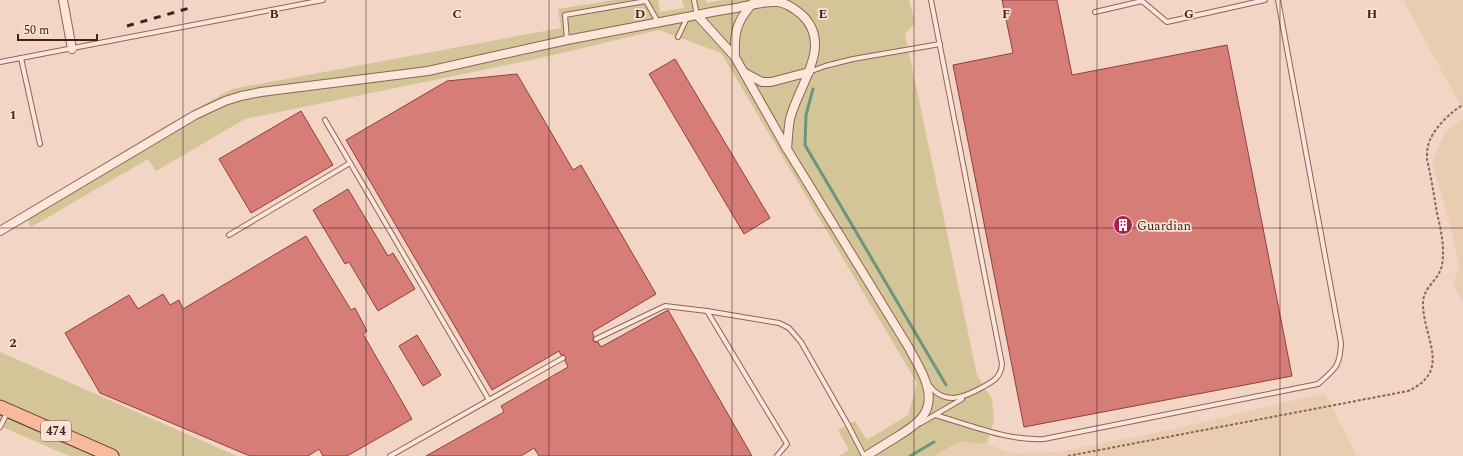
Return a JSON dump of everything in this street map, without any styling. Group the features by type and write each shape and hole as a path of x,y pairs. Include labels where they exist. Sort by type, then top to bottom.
{"main road":[{"name":"474","path":"4,409 112,456"}],"street":[{"path":"63,0 72,49"},
{"path":"0,232 195,115 225,101 261,92 428,71 567,40 766,2 780,2 796,10 809,22 816,39 809,72 797,97 790,119 787,149"},
{"path":"735,56 735,34 744,13 752,4"},
{"path":"697,14 735,56 787,149 909,348 926,380 929,395 926,412 919,422 907,431 865,456"},
{"path":"744,72 762,82 771,82 809,72"}],"lane":[{"path":"0,62 323,0"},
{"path":"694,0 697,14"},
{"path":"766,2 775,0"},
{"path":"907,431 997,378 1001,372 1002,364 931,0"},
{"path":"1095,12 1142,1 1167,22 1265,0"},
{"path":"935,414 989,431 1024,439 1044,439 1318,384 1335,369 1340,357 1341,343 1278,0"},
{"path":"567,40 565,15 646,1 658,22"},
{"path":"678,37 688,17"},
{"path":"809,72 825,66 853,59 940,44"},
{"path":"21,58 40,144"},
{"path":"325,120 489,400"},
{"path":"229,235 350,163"},
{"path":"596,339 665,306 707,311 779,323 789,328 802,342 865,456"},
{"path":"707,311 787,444 777,456"},
{"path":"390,456 563,358"},
{"path":"926,380 936,393 946,398 958,399 970,395"},
{"path":"0,427 4,409"}],"shaded area":[{"path":"614,0 658,0 660,12 684,8 682,0 706,0 707,3 723,0 909,0 915,23 905,34 977,375 992,399 994,420 987,444 959,442 934,456 839,456 849,450 838,430 855,421 867,440 908,415 917,383 721,53 659,30 536,59 245,119 156,171 148,159 31,227 24,212 165,126 232,89 561,28 558,9"},
{"path":"1403,0 1463,0 1463,110"},
{"path":"1463,118 1463,303 1453,285 1459,265 1451,227 1432,162 1444,134"},
{"path":"0,352 237,456 69,456 0,426"},
{"path":"1325,393 1357,456 934,456 959,442 987,444 1012,453 1059,452 1169,430"}],"building":[{"name":"Guardian","path":"1002,0 1057,0 1072,75 1227,45 1292,376 1024,427 953,65 1013,53"},
{"path":"675,59 770,218 744,234 649,74"},
{"path":"517,74 573,170 581,165 656,294 592,332 594,336 593,341 598,342 601,347 668,310 752,456 539,456 534,448 521,456 426,456 504,412 501,406 568,367 565,361 566,358 564,355 561,355 559,351 492,390 346,140 447,81"},
{"path":"301,111 333,165 251,213 219,159"},
{"path":"348,189 388,256 393,253 415,289 378,311 349,262 345,264 313,210"},
{"path":"306,236 351,310 355,308 367,331 363,334 412,419 347,456 323,456 319,449 308,456 250,456 100,393 65,333 129,295 138,309 163,294 170,305 179,300 183,309"},
{"path":"417,335 441,375 423,386 399,346"}],"waterway":[{"path":"813,89 806,115 805,145 946,385"},
{"path":"910,456 934,442"}],"railway":[{"path":"127,26 193,7"}],"place":[{"name":"Guardian","path":"1123,225"}]}
